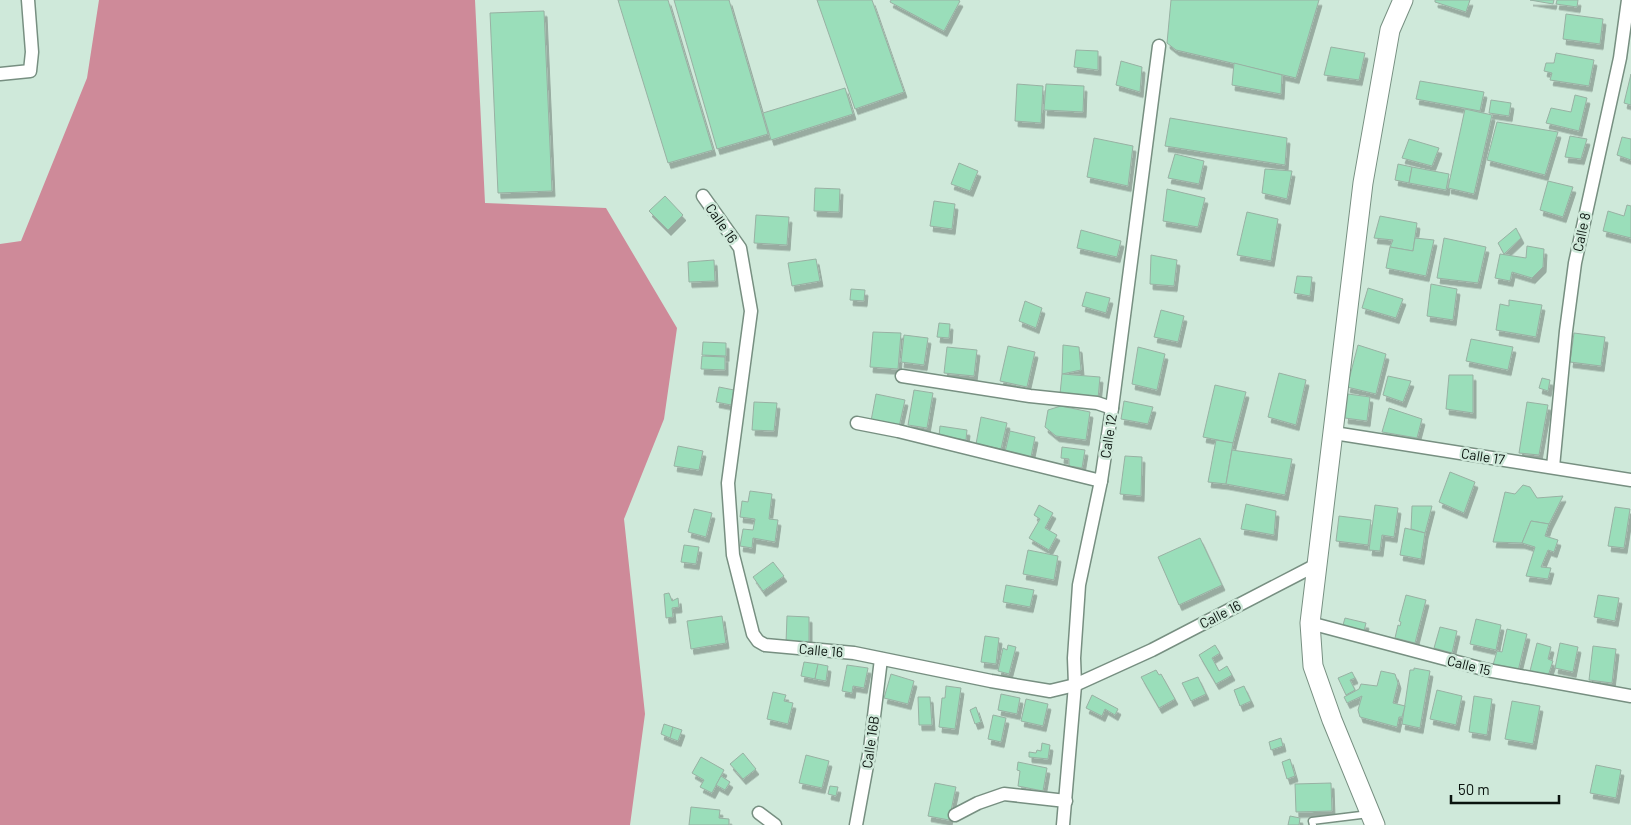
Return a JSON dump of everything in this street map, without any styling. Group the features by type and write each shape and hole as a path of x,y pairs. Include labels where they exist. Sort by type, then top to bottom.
{"street":[{"path":"0,74 30,72 32,52 28,0"},
{"path":"1373,819 1332,720 1313,666 1310,623 1363,183 1390,30 1403,0"},
{"name":"Calle 8","path":"1553,467 1566,331 1575,263 1625,58 1628,0"},
{"name":"Calle 12","path":"1063,825 1076,685 1074,658 1079,585 1101,480 1112,408 1159,46"},
{"name":"Calle 16","path":"703,196 740,248 751,311 728,484 733,554 753,634 758,641 765,644 854,653 1050,691 1076,685 1152,650 1316,565"},
{"path":"902,376 1030,396 1098,403 1112,408"},
{"path":"856,423 898,431 1101,480"},
{"name":"Calle 17","path":"1334,434 1631,480"},
{"name":"Calle 15","path":"1310,623 1488,670 1631,696"},
{"name":"Calle 16B","path":"856,825 870,749 881,658"},
{"path":"955,815 978,803 1004,794 1066,801"},
{"path":"759,813 775,825"}],"lane":[{"path":"1313,825 1312,821 1373,819"}],"shaded area":[{"path":"99,0 475,0 485,203 606,208 677,328 664,419 624,519 645,714 630,825 0,825 0,244 21,241 87,78"}],"building":[{"path":"618,0 668,0 713,150 668,163"},
{"path":"674,0 729,0 768,134 717,149"},
{"path":"817,0 872,0 904,92 855,109"},
{"path":"891,0 960,1 944,31 890,2"},
{"path":"1171,0 1319,0 1296,78 1176,50 1167,43"},
{"path":"1435,0 1470,0 1466,12 1435,2"},
{"path":"1530,0 1554,0 1553,4"},
{"path":"1557,0 1578,0 1577,7 1556,4"},
{"path":"544,11 552,191 498,193 490,13"},
{"path":"1566,14 1603,19 1600,44 1563,39"},
{"path":"1331,47 1365,53 1359,80 1324,75"},
{"path":"1076,50 1098,51 1098,70 1074,67"},
{"path":"1556,53 1594,60 1589,86 1550,80 1552,73 1544,71 1546,63 1554,63"},
{"path":"1121,61 1142,67 1140,92 1116,85"},
{"path":"1234,63 1282,75 1281,94 1232,85"},
{"path":"1631,74 1631,105 1624,103"},
{"path":"1420,81 1484,92 1480,111 1416,99"},
{"path":"1017,84 1043,86 1041,123 1015,121"},
{"path":"1046,84 1084,86 1083,112 1044,110"},
{"path":"845,88 853,114 771,140 763,113"},
{"path":"1575,95 1587,98 1579,131 1546,123 1551,108 1571,112"},
{"path":"1491,100 1511,103 1509,116 1489,113"},
{"path":"1465,109 1492,115 1474,194 1448,188"},
{"path":"1170,118 1287,138 1285,165 1165,146"},
{"path":"1497,122 1558,132 1545,175 1487,160"},
{"path":"1570,136 1587,139 1581,159 1565,157"},
{"path":"1622,137 1631,139 1631,160 1617,155"},
{"path":"1094,138 1133,146 1128,186 1087,177"},
{"path":"1409,139 1439,148 1432,166 1402,158"},
{"path":"1175,154 1204,161 1199,184 1168,178"},
{"path":"959,163 978,171 970,191 951,184"},
{"path":"1398,164 1412,167 1409,183 1395,180"},
{"path":"1412,167 1449,174 1446,190 1409,183"},
{"path":"1265,169 1292,171 1287,199 1262,193"},
{"path":"1548,181 1573,187 1563,217 1540,210"},
{"path":"815,188 840,189 839,212 814,211"},
{"path":"1167,189 1205,198 1198,227 1163,221"},
{"path":"665,196 683,215 668,230 649,211"},
{"path":"934,201 955,204 952,229 930,226"},
{"path":"1627,205 1631,206 1631,238 1603,231 1608,211 1624,216"},
{"path":"1247,212 1278,219 1271,261 1237,255"},
{"path":"756,215 789,217 787,245 754,243"},
{"path":"1380,216 1417,223 1413,251 1390,247 1393,240 1374,238"},
{"path":"1516,228 1521,238 1504,254 1498,243"},
{"path":"1081,230 1121,241 1117,257 1077,248"},
{"path":"1415,238 1434,240 1426,276 1386,268 1390,247 1413,251"},
{"path":"1444,238 1486,247 1478,283 1437,278"},
{"path":"1527,246 1544,249 1543,267 1532,278 1512,272 1510,281 1495,278 1500,254 1526,258"},
{"path":"1151,255 1177,260 1174,286 1150,284"},
{"path":"816,259 820,281 792,286 788,263"},
{"path":"714,260 715,281 689,282 688,262"},
{"path":"1297,276 1312,277 1310,296 1294,293"},
{"path":"1431,284 1457,289 1453,320 1427,316"},
{"path":"1368,288 1403,299 1396,318 1362,308"},
{"path":"851,289 865,290 864,301 850,300"},
{"path":"1086,292 1110,298 1106,313 1082,306"},
{"path":"1509,300 1542,305 1536,337 1496,330 1500,304 1509,306"},
{"path":"1025,301 1042,308 1036,328 1019,321"},
{"path":"1161,310 1184,316 1178,342 1154,337"},
{"path":"939,323 950,324 949,338 937,337"},
{"path":"873,332 901,333 898,369 870,367"},
{"path":"1574,333 1605,337 1601,366 1570,362"},
{"path":"904,335 928,338 924,365 901,362"},
{"path":"1471,339 1513,347 1508,370 1466,361"},
{"path":"703,342 726,343 726,356 702,355"},
{"path":"1063,345 1079,347 1081,370 1062,374"},
{"path":"1358,345 1386,354 1376,394 1347,387"},
{"path":"1008,346 1035,352 1027,387 1000,381"},
{"path":"947,347 977,350 974,376 944,373"},
{"path":"1138,347 1165,354 1157,390 1132,384"},
{"path":"702,356 725,357 725,370 701,369"},
{"path":"1279,373 1306,380 1296,425 1268,417"},
{"path":"1062,374 1100,377 1098,399 1060,394"},
{"path":"1449,375 1473,375 1473,413 1446,409"},
{"path":"1388,376 1411,381 1403,402 1383,395"},
{"path":"1542,378 1550,380 1548,391 1539,388"},
{"path":"1215,385 1246,392 1233,443 1203,437"},
{"path":"719,387 734,390 731,405 716,402"},
{"path":"914,390 933,393 927,428 908,425"},
{"path":"876,394 905,400 899,427 871,421"},
{"path":"1348,394 1370,397 1367,421 1345,418"},
{"path":"1124,401 1153,407 1148,424 1121,419"},
{"path":"754,402 777,403 774,431 752,430"},
{"path":"1527,402 1548,405 1539,455 1519,453"},
{"path":"1061,406 1090,412 1086,440 1056,436 1045,427 1048,410"},
{"path":"1389,408 1422,419 1417,438 1382,432"},
{"path":"981,417 1007,423 1001,449 976,444"},
{"path":"940,426 967,430 966,440 939,436"},
{"path":"1010,431 1035,437 1031,457 1005,452"},
{"path":"1216,440 1233,443 1226,484 1208,482"},
{"path":"678,446 703,451 699,470 674,466"},
{"path":"1062,447 1085,450 1082,468 1069,466 1069,459 1061,458"},
{"path":"1232,450 1292,459 1285,495 1226,484"},
{"path":"1125,456 1142,457 1141,496 1120,494"},
{"path":"1450,472 1475,482 1464,513 1439,502"},
{"path":"1523,485 1530,487 1537,498 1563,496 1549,524 1531,521 1522,543 1493,542 1505,492 1515,494"},
{"path":"750,491 772,494 769,519 778,520 775,542 753,538 752,548 740,546 743,529 753,530 755,519 740,517 742,501 748,502"},
{"path":"1246,504 1276,511 1274,535 1241,529"},
{"path":"1039,505 1053,513 1045,528 1057,535 1049,550 1029,538 1040,519 1034,515"},
{"path":"1375,505 1398,508 1394,537 1382,535 1380,551 1369,550"},
{"path":"1412,506 1432,506 1425,533 1411,529"},
{"path":"1615,507 1630,509 1624,548 1608,546"},
{"path":"694,509 712,513 706,537 688,532"},
{"path":"1339,516 1371,520 1368,545 1336,541"},
{"path":"1531,521 1549,524 1545,536 1558,540 1554,552 1548,550 1541,567 1551,568 1548,579 1526,576 1535,547 1522,543"},
{"path":"1405,528 1425,533 1421,559 1400,555"},
{"path":"1200,538 1222,585 1179,605 1158,557"},
{"path":"684,545 699,547 696,564 681,562"},
{"path":"1028,550 1058,556 1054,580 1023,574"},
{"path":"773,562 784,576 763,591 753,577"},
{"path":"1006,585 1034,590 1030,607 1003,602"},
{"path":"669,593 672,601 678,598 679,607 672,608 673,617 666,618 664,594"},
{"path":"1406,595 1426,600 1415,643 1395,638 1398,625 1400,626 1401,622 1399,621"},
{"path":"1598,595 1619,598 1615,621 1594,617"},
{"path":"722,616 726,643 691,649 687,621"},
{"path":"787,616 809,617 809,644 786,643"},
{"path":"1345,618 1366,623 1364,631 1343,625"},
{"path":"1476,619 1501,625 1496,650 1470,644"},
{"path":"1440,627 1457,631 1452,653 1434,648"},
{"path":"1507,629 1527,634 1518,671 1493,665 1497,651 1502,652"},
{"path":"985,636 999,638 996,664 981,662"},
{"path":"1537,643 1551,647 1548,659 1553,661 1548,676 1530,671"},
{"path":"1560,643 1578,647 1573,672 1555,668"},
{"path":"1008,645 1016,647 1009,674 998,671 1003,648 1007,650"},
{"path":"1215,645 1220,653 1212,658 1219,671 1227,666 1232,675 1216,684 1199,655"},
{"path":"1593,646 1616,649 1612,683 1589,680"},
{"path":"804,662 818,664 815,679 801,676"},
{"path":"818,664 828,666 826,681 815,679"},
{"path":"847,665 868,668 864,688 853,686 852,693 842,691"},
{"path":"1414,668 1430,671 1420,728 1402,724 1410,670 1414,670"},
{"path":"1156,670 1159,675 1161,674 1175,699 1159,708 1141,677"},
{"path":"1381,671 1395,674 1398,683 1393,703 1405,706 1402,717 1399,717 1397,727 1360,717 1358,710 1362,696 1347,703 1344,697 1359,689 1361,684 1377,686"},
{"path":"1352,672 1355,678 1350,680 1355,690 1346,695 1338,678"},
{"path":"891,674 914,681 908,704 884,698"},
{"path":"1198,677 1206,694 1191,701 1182,683"},
{"path":"946,686 961,688 955,729 939,727 942,698 945,698"},
{"path":"1244,686 1251,701 1240,706 1234,690"},
{"path":"1437,690 1462,696 1456,725 1430,719"},
{"path":"773,692 786,695 784,701 793,703 788,724 767,719"},
{"path":"1001,694 1020,698 1017,714 998,710"},
{"path":"1092,695 1118,709 1115,715 1105,709 1102,716 1086,708"},
{"path":"1474,696 1492,699 1487,735 1469,732"},
{"path":"918,697 930,697 932,725 919,725"},
{"path":"1026,699 1048,704 1043,726 1021,721"},
{"path":"1512,701 1540,706 1533,744 1505,739"},
{"path":"976,707 981,722 975,724 970,710"},
{"path":"993,715 1006,718 1001,742 988,739"},
{"path":"664,724 673,727 670,738 661,734"},
{"path":"673,727 682,730 678,741 670,738"},
{"path":"1281,738 1283,746 1271,750 1269,742"},
{"path":"1042,743 1050,745 1048,759 1029,757 1029,752 1036,753 1037,750 1041,751"},
{"path":"743,753 756,769 743,779 730,764"},
{"path":"806,755 829,761 822,788 799,783"},
{"path":"701,757 724,770 712,793 700,787 704,780 692,773"},
{"path":"1290,759 1295,776 1287,779 1282,762"},
{"path":"1018,762 1047,768 1043,791 1018,786 1020,771 1017,770"},
{"path":"1596,765 1621,770 1616,798 1590,793"},
{"path":"721,776 730,782 725,790 716,785"},
{"path":"935,783 956,787 949,820 928,816"},
{"path":"1331,783 1332,811 1296,812 1295,784"},
{"path":"830,786 838,787 836,796 828,794"},
{"path":"691,807 720,810 719,818 729,819 729,825 689,825"},
{"path":"1290,816 1300,818 1299,825 1288,825"}]}
